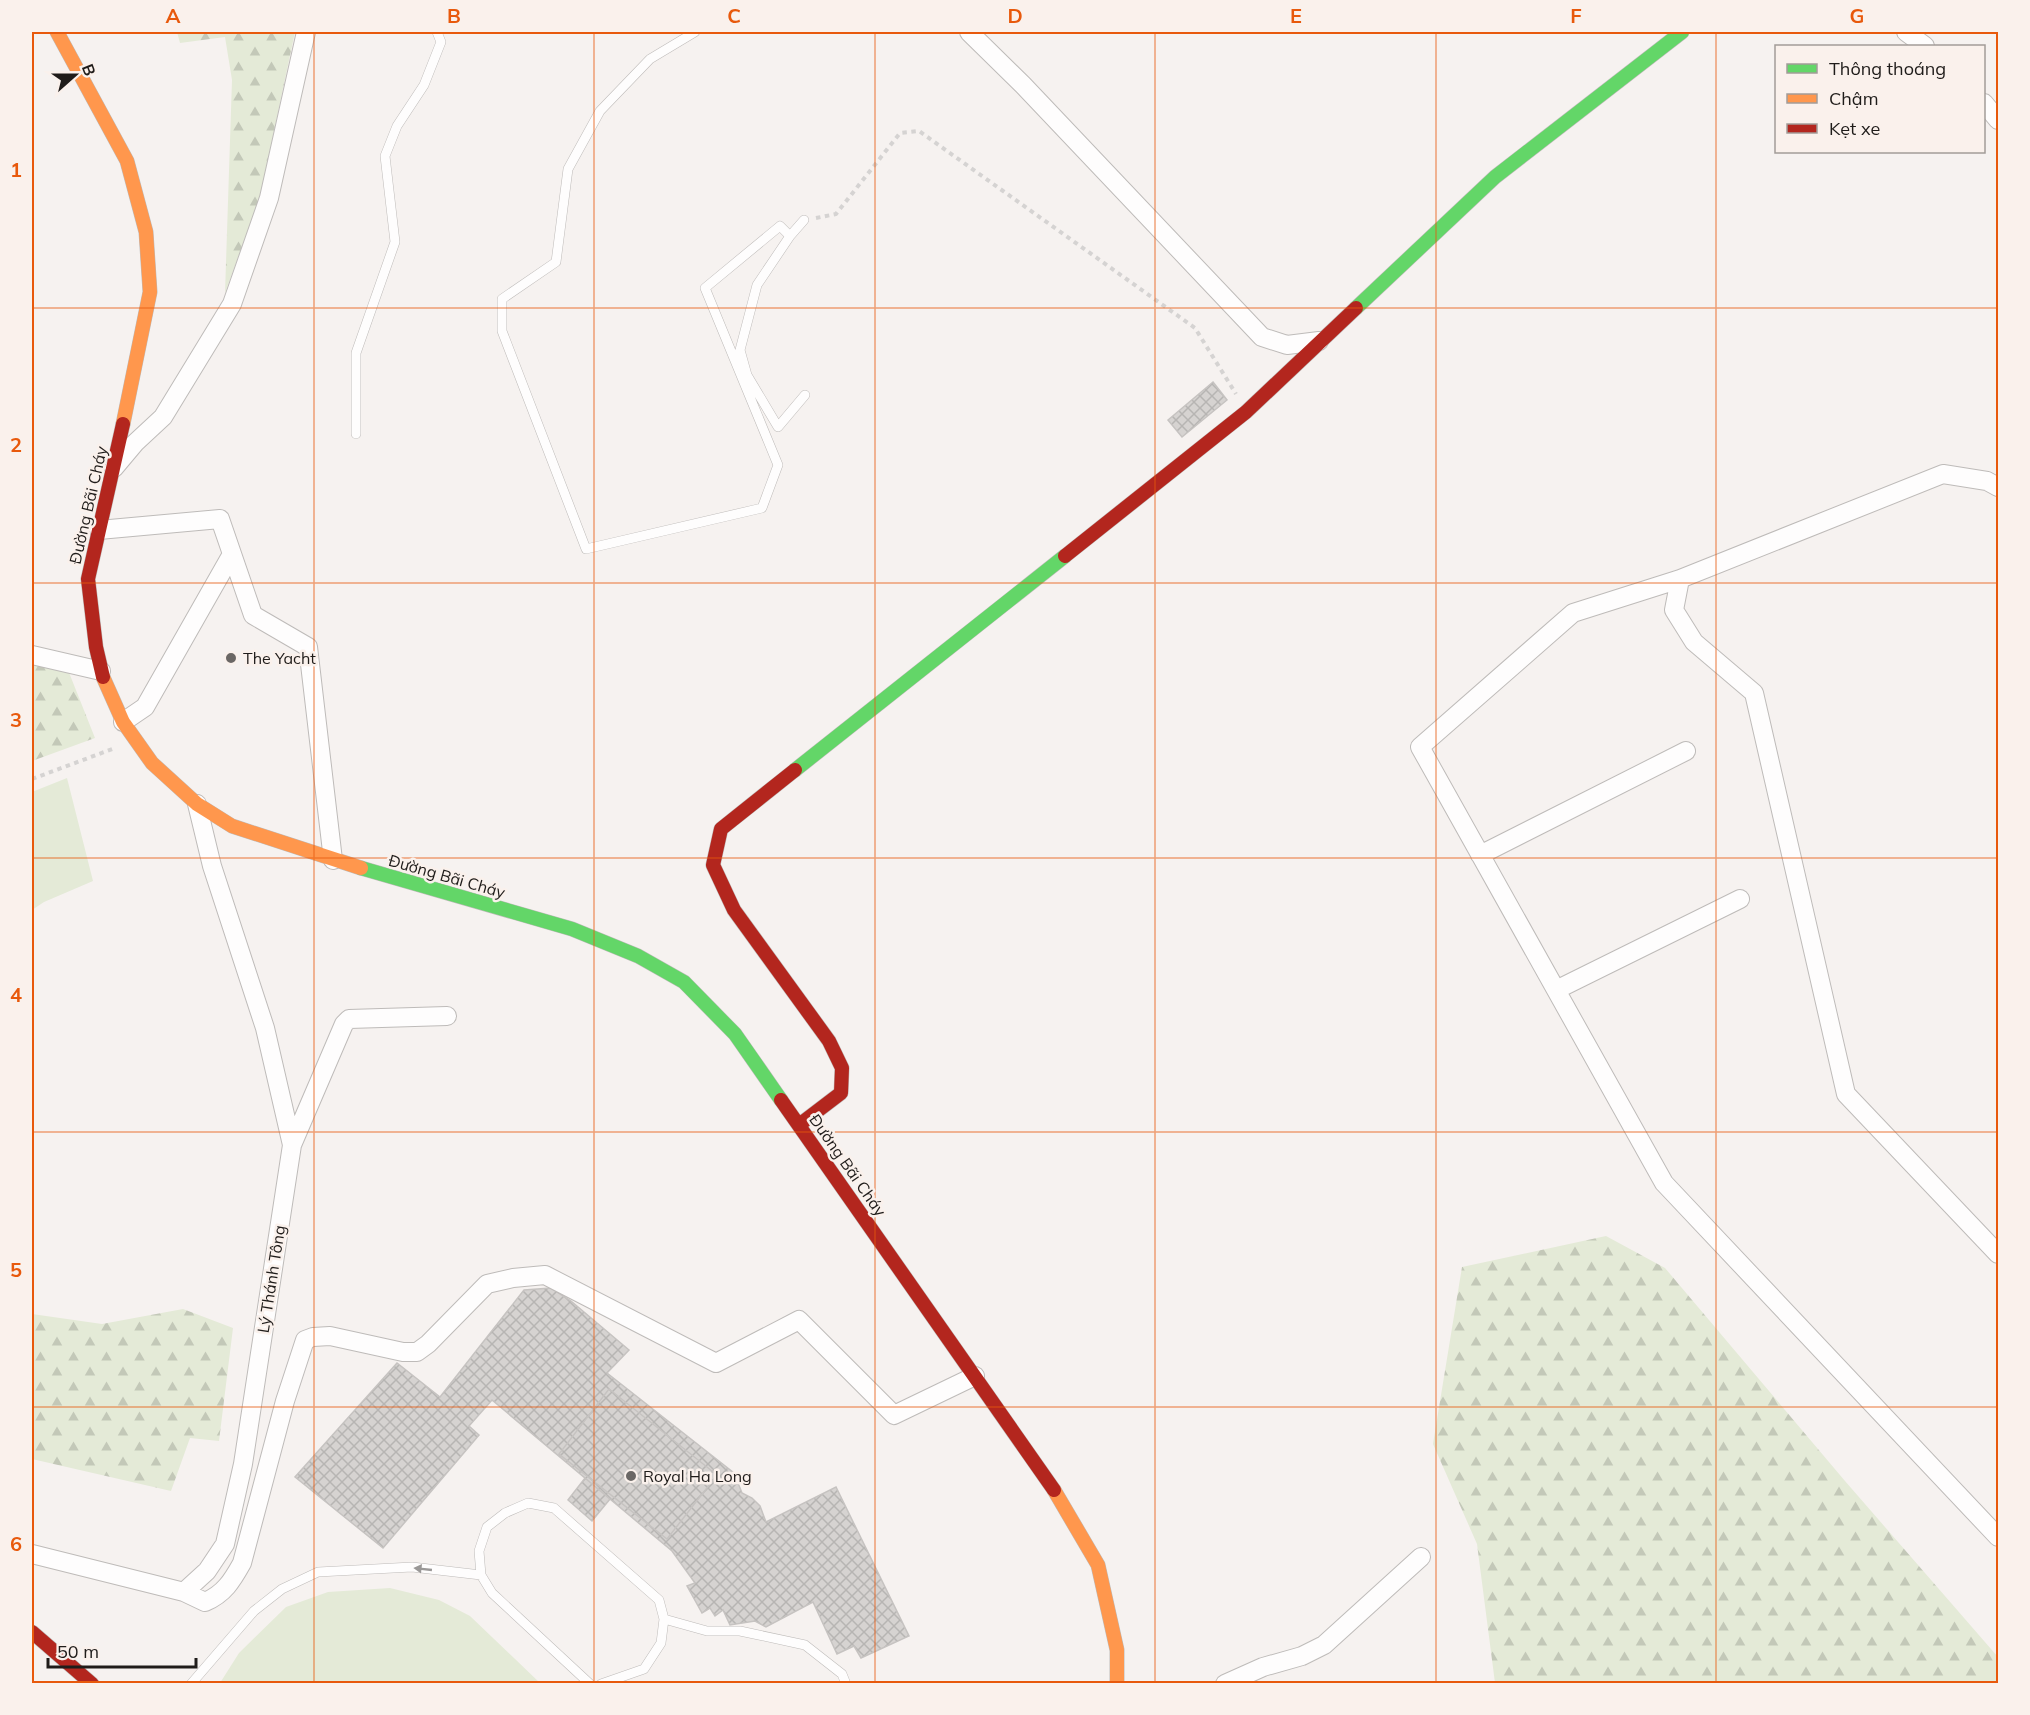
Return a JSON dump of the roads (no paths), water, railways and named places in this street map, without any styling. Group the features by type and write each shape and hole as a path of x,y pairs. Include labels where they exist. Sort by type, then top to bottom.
{"main road":[{"name":"Đường Bãi Cháy","path":"57,32 127,161 146,232 150,292 88,579 101,671 123,722 152,763 197,804 232,826 333,860 572,929 638,956 684,982 735,1034 1056,1494 1098,1564 1117,1650 1117,1683"},
{"path":"799,1125 841,1093 842,1068 829,1041 734,910 713,865 721,829 1246,412 1495,177 1682,32"},
{"path":"32,1632 92,1683"}],"street":[{"path":"113,470 135,443 163,417 232,304 269,198 306,32"},
{"path":"969,32 1023,84 1262,337 1287,345 1319,341"},
{"path":"1906,32 1924,45"},
{"path":"1985,106 1998,120"},
{"path":"1998,487 1987,481 1943,474 1680,579 1573,613 1419,747 1664,1183 1998,1538"},
{"path":"99,530 220,519 253,615 308,647 333,860"},
{"path":"123,722 145,707 232,554"},
{"path":"1680,579 1674,610 1694,642 1754,693 1846,1094 1998,1254"},
{"path":"32,655 101,671"},
{"path":"1480,855 1686,751"},
{"name":"Lý Thánh Tông","path":"184,1592 207,1571 225,1544 243,1464 292,1145 265,1028 212,866 197,804"},
{"path":"1556,990 1740,899"},
{"path":"292,1145 344,1024 349,1019 447,1016"},
{"path":"32,1554 184,1592 205,1602 217,1597 228,1587 242,1563 285,1401 305,1340 330,1336 403,1352 417,1352 428,1344 487,1284 513,1278 545,1275 716,1363 799,1320 894,1415 975,1376"},
{"path":"1225,1683 1263,1667 1302,1656 1324,1645 1421,1557"}],"lane":[{"path":"356,434 356,353 395,242 385,156 397,126 424,85 441,42 437,32"},
{"path":"695,32 650,58 600,111 567,169 556,262 502,299 502,331 586,549 762,508 778,465 705,288 780,226 790,236"},
{"path":"778,427 747,375 740,350 757,285 790,236 804,220"},
{"path":"770,446 778,427 805,395"},
{"path":"590,1683 492,1593 481,1575 479,1551 488,1527 505,1513 528,1503 554,1508 659,1600 664,1619 661,1643 644,1669 601,1683"},
{"path":"192,1683 254,1611 282,1589 318,1572 412,1568 481,1575"},
{"path":"664,1619 707,1631 740,1631 805,1645 842,1674 846,1683"}],"place":[{"name":"The Yacht","path":"231,658"},
{"name":"Royal Ha Long","path":"631,1476"}]}
